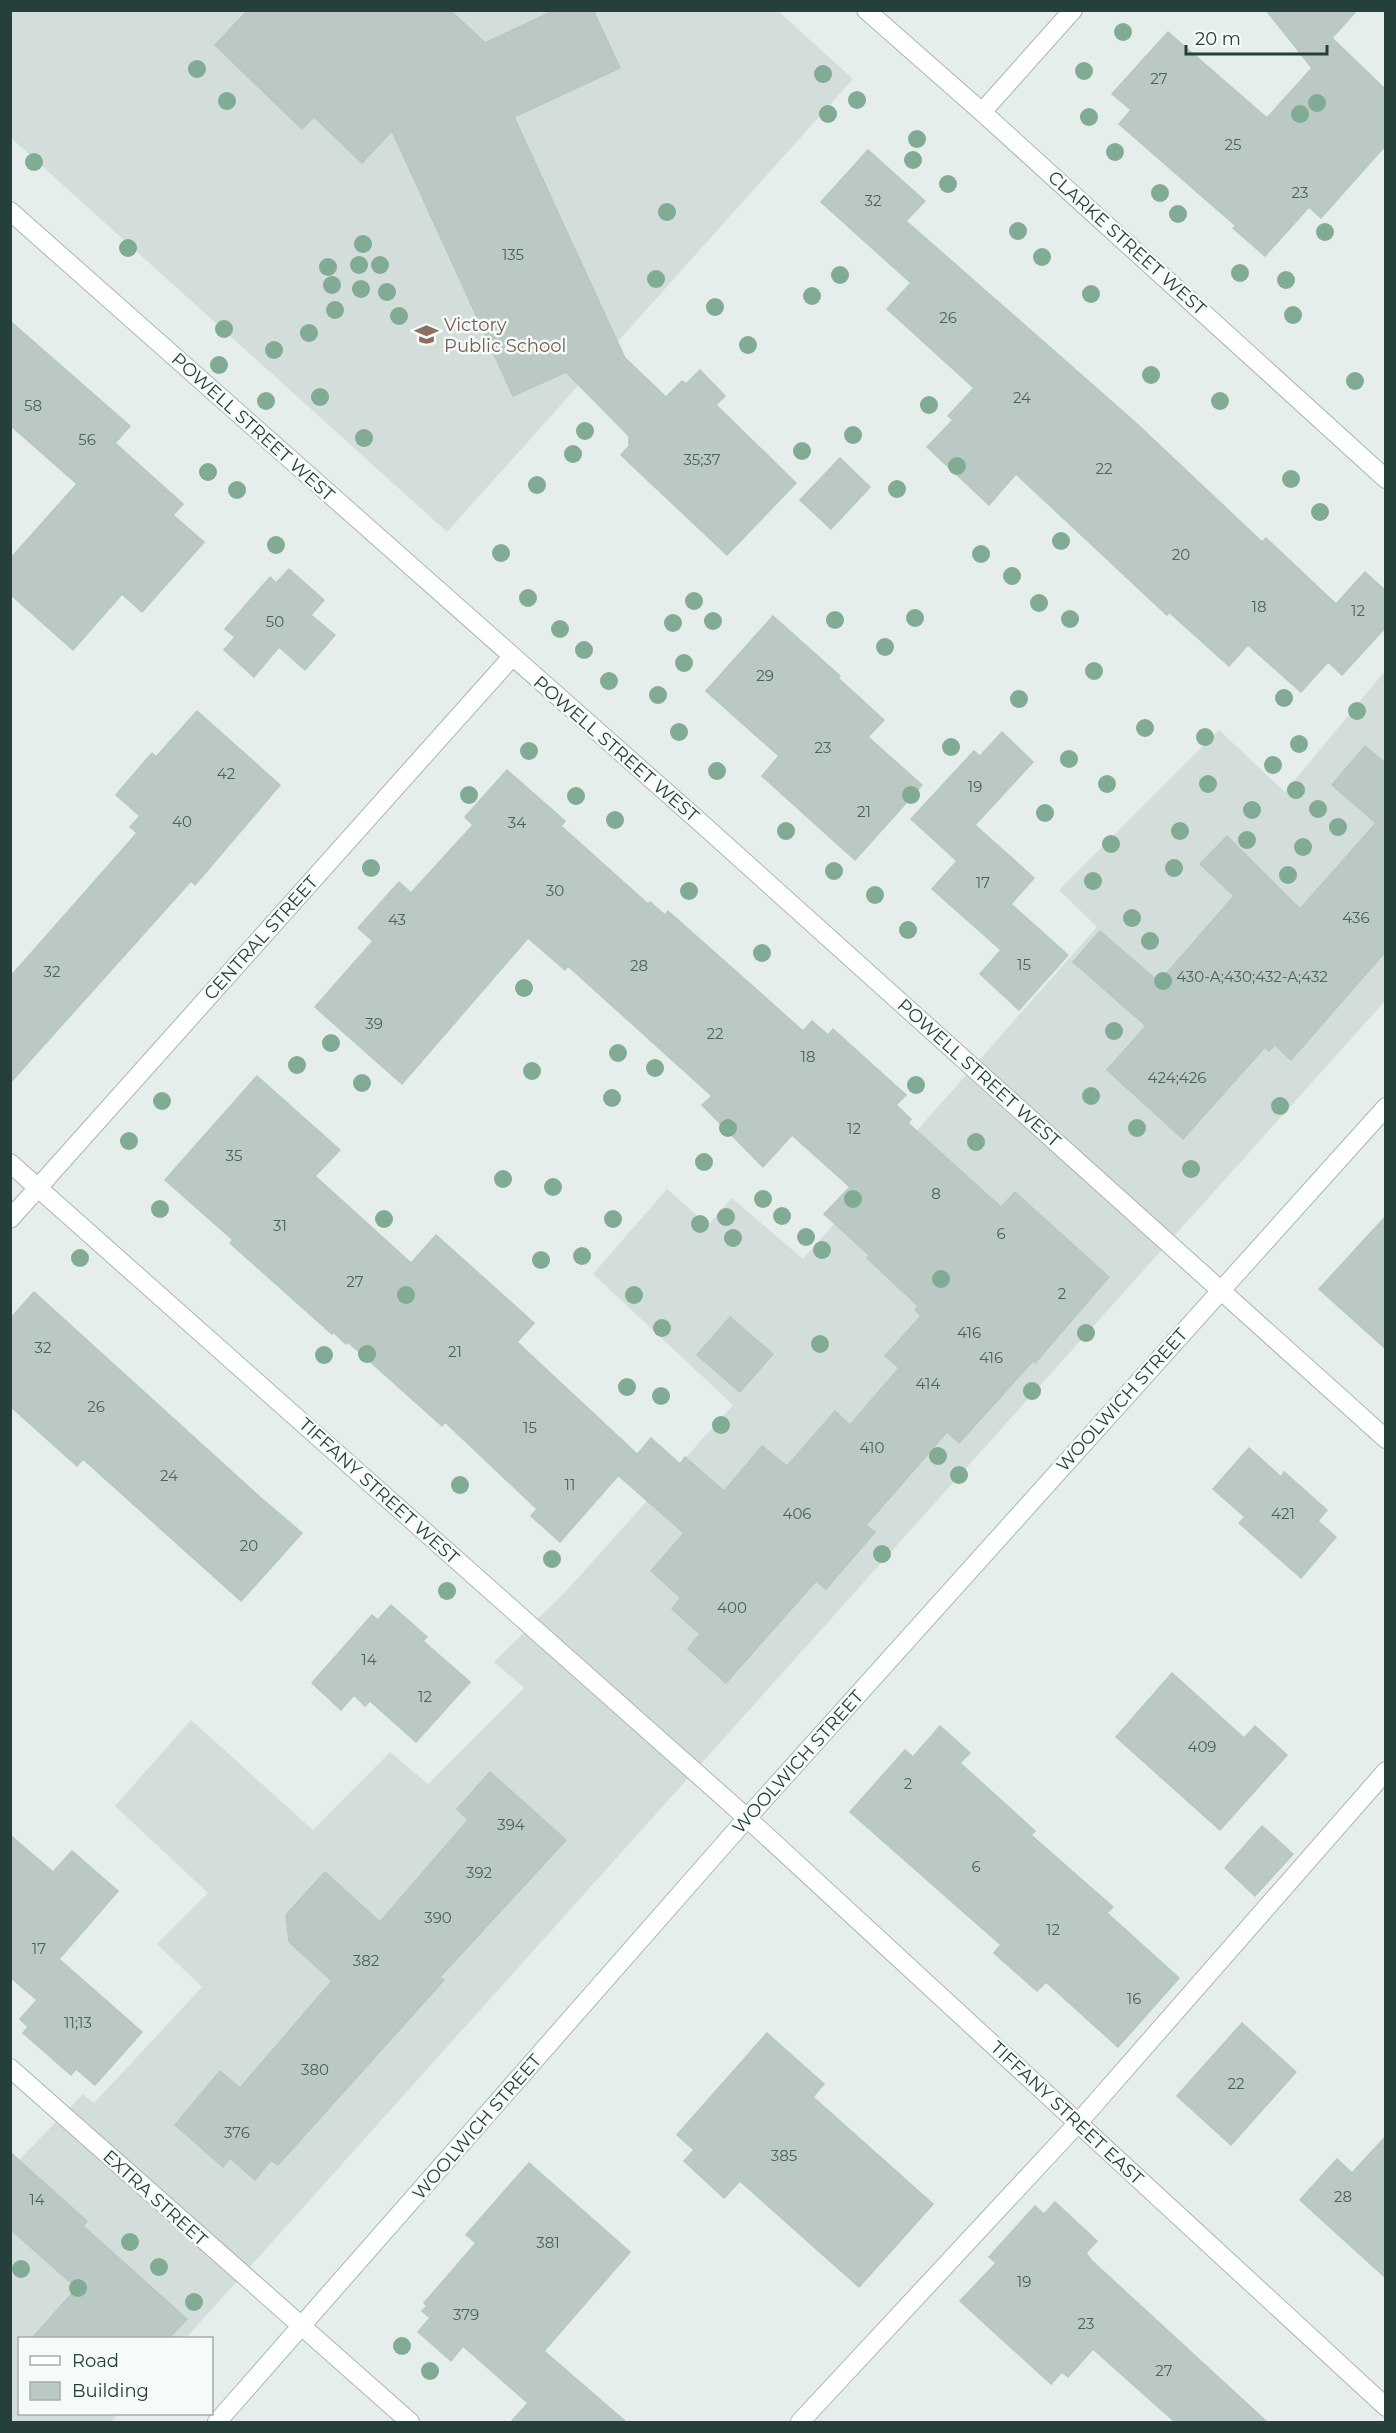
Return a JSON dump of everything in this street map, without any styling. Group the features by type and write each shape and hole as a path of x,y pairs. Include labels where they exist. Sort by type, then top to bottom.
{"street":[{"name":"CLARKE STREET WEST","path":"866,10 982,112 1386,479"},
{"path":"982,112 1073,10"},
{"name":"POWELL STREET WEST","path":"10,211 1222,1288 1386,1438"},
{"name":"CENTRAL STREET","path":"10,1219 511,657"},
{"name":"WOOLWICH STREET","path":"217,2422 747,1818 1386,1107"},
{"name":"TIFFANY STREET WEST","path":"10,1163 747,1818"},
{"path":"800,2422 1078,2123 1386,1771"},
{"name":"TIFFANY STREET EAST","path":"747,1818 1386,2407"},
{"name":"EXTRA STREET","path":"10,2068 410,2422"}],"shaded area":[{"name":"Victory Public School","path":"11,11 778,11 853,79 447,532 11,138"},
{"path":"1385,671 1385,1001 187,2337 18,2337 18,2415 118,2415 111,2422 11,2422 11,2168 83,2094 94,2103 202,1987 157,1944 208,1893 115,1806 191,1720 313,1830 390,1752 428,1784 524,1688 494,1662 568,1589 733,1405 593,1274 667,1189 708,1225 732,1198 803,1259 1097,927 1059,890 1219,730 1285,792"}],"building":[{"path":"248,10 450,10 485,43 555,10 593,10 620,68 514,117 625,358 666,397 682,381 686,384 700,370 725,396 716,405 796,483 727,555 621,455 629,446 629,436 566,372 513,396 392,131 362,163 314,117 302,129 215,45"},
{"path":"1266,10 1357,10 1332,38 1386,90 1386,145 1321,218 1309,207 1265,256 1233,228 1236,226 1119,124 1131,110 1112,94 1168,32 1267,118 1312,68"},
{"path":"868,150 925,201 906,221 1136,423 1262,542 1266,538 1336,604 1365,572 1386,591 1386,627 1342,675 1328,662 1301,692 1248,645 1229,666 1169,612 1167,615 1016,474 989,505 927,447 953,420 948,416 974,388 887,309 911,283 821,202"},
{"path":"10,321 130,426 115,443 183,504 173,515 204,542 142,612 122,594 73,650 10,594 10,559 77,484 10,425"},
{"path":"840,458 870,487 831,529 800,500"},
{"path":"289,569 324,600 311,615 335,635 305,670 279,647 254,677 224,650 235,637 225,629 270,577 276,583"},
{"path":"773,616 840,676 838,678 884,720 868,737 922,785 855,860 762,776 779,756 706,691"},
{"path":"197,711 280,785 195,885 191,881 10,1083 10,977 137,833 130,827 140,816 116,795 152,753 156,757"},
{"path":"1002,732 1033,762 975,825 1034,878 1011,904 1068,955 1019,1010 980,974 1001,950 932,889 957,861 911,819 974,751 980,756"},
{"path":"1365,746 1386,764 1386,951 1291,1060 1275,1045 1269,1051 1265,1047 1183,1139 1107,1070 1146,1026 1073,962 1100,931 1159,982 1234,896 1200,864 1227,836 1300,909 1376,823 1332,785"},
{"path":"507,770 565,821 561,826 648,904 650,902 665,915 668,911 803,1031 812,1021 828,1035 833,1029 906,1095 896,1105 911,1119 908,1123 1001,1207 1015,1192 1109,1277 1035,1363 1033,1361 959,1443 947,1432 866,1525 875,1532 826,1589 816,1581 726,1683 688,1649 700,1634 672,1609 681,1598 651,1571 684,1533 619,1476 651,1438 680,1464 685,1457 724,1491 762,1446 787,1466 835,1411 850,1425 899,1368 885,1356 921,1316 915,1310 918,1306 867,1258 869,1255 824,1214 850,1187 792,1135 763,1167 702,1105 712,1096 568,966 565,970 528,938 402,1084 315,1007 373,941 358,928 399,882 411,893 473,825 465,817"},
{"path":"257,1076 340,1150 315,1176 411,1263 436,1235 534,1323 517,1342 637,1454 560,1542 531,1516 537,1509 445,1422 442,1426 348,1342 346,1344 333,1332 332,1334 230,1243 233,1240 165,1180"},
{"path":"1386,1216 1386,1349 1319,1289"},
{"path":"34,1292 302,1533 241,1601 83,1459 77,1466 10,1406 10,1319"},
{"path":"730,1317 773,1354 740,1392 697,1355"},
{"path":"1249,1448 1281,1477 1284,1472 1327,1510 1318,1521 1336,1537 1301,1578 1239,1523 1245,1517 1213,1489"},
{"path":"391,1605 427,1637 423,1641 470,1682 416,1742 370,1701 365,1706 354,1695 341,1710 312,1683 372,1615 378,1620"},
{"path":"1172,1673 1244,1738 1255,1726 1287,1755 1220,1830 1116,1737"},
{"path":"940,1726 970,1753 960,1763 1035,1831 1031,1835 1113,1907 1107,1913 1179,1978 1118,2047 1046,1982 1037,1991 994,1953 1001,1945 850,1812 905,1750 913,1757"},
{"path":"490,1772 566,1840 440,1977 444,1980 278,2165 271,2160 255,2180 230,2158 223,2167 175,2125 220,2071 240,2088 332,1981 289,1942 286,1915 325,1872 380,1922 468,1820 457,1809"},
{"path":"1262,1826 1293,1854 1255,1896 1225,1868"},
{"path":"10,1835 53,1872 72,1851 118,1891 59,1959 142,2032 95,2085 76,2069 71,2075 23,2033 28,2027 20,2019 37,2000 10,1977"},
{"path":"1242,2023 1296,2072 1231,2145 1177,2096"},
{"path":"767,2033 824,2084 813,2097 933,2204 859,2287 740,2181 724,2198 684,2161 694,2150 677,2135"},
{"path":"1386,2136 1386,2278 1300,2200 1337,2159 1352,2173"},
{"path":"10,2152 87,2221 83,2226 187,2319 170,2337 33,2337 77,2288 10,2229"},
{"path":"529,2163 630,2252 544,2351 626,2422 511,2422 528,2403 463,2346 451,2361 418,2332 430,2318 422,2311 427,2306 424,2303 476,2243 466,2235"},
{"path":"1055,2202 1097,2241 1086,2253 1091,2260 1267,2422 1175,2422 1093,2349 1068,2377 1062,2372 1051,2384 960,2301 996,2263 989,2257 1035,2206 1044,2214"}],"place":[{"name":"Victory Public School","path":"426,335"}]}
